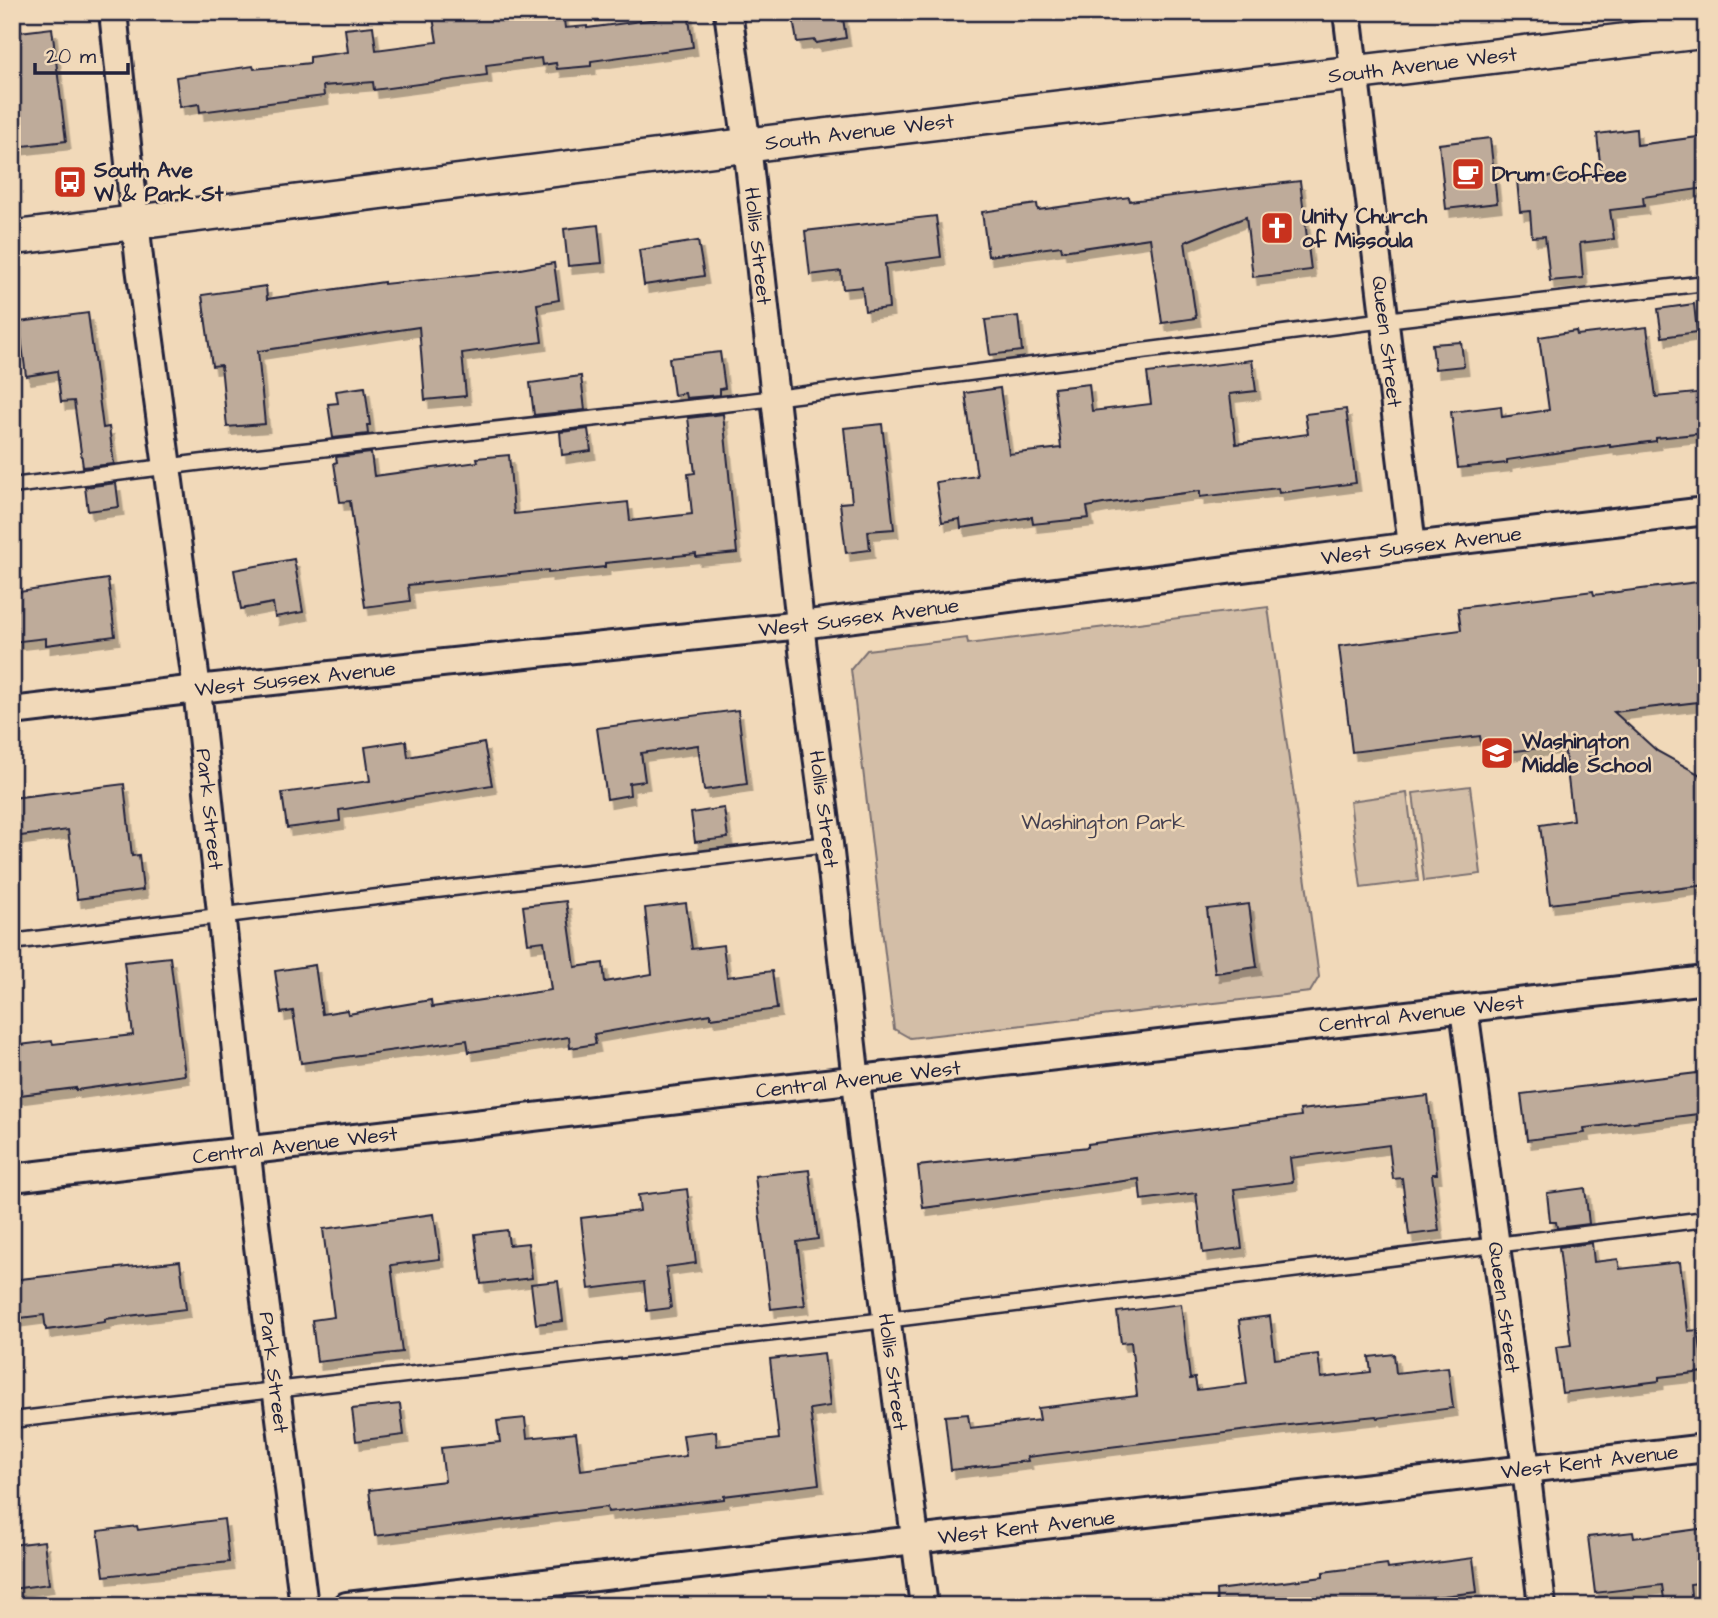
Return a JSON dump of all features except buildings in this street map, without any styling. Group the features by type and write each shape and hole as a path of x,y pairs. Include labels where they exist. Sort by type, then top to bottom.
{"street":[{"name":"Park Street","path":"113,12 166,466 197,689 275,1390 304,1606"},
{"name":"Hollis Street","path":"728,12 747,145 856,1079 924,1606"},
{"name":"Queen Street","path":"1347,12 1412,546"},
{"name":"South Avenue West","path":"12,238 747,145 1706,31"},
{"name":"West Sussex Avenue","path":"12,711 801,625 1706,511"},
{"name":"Central Avenue West","path":"12,1178 1706,980"},
{"name":"Queen Street","path":"1464,1009 1497,1244 1542,1606"},
{"name":"West Kent Avenue","path":"347,1606 1706,1448"}],"lane":[{"path":"12,486 166,466 775,398 1385,320 1706,283"},
{"path":"12,942 829,844"},
{"path":"12,1420 886,1320 1706,1219"}],"green space":[{"name":"Washington Park","path":"1268,607 1319,977 1310,992 910,1038 894,1029 851,669 867,650 967,638 968,644"},
{"path":"1470,786 1481,874 1424,881 1413,793"},
{"path":"1407,793 1418,881 1361,888 1350,801"}],"place":[{"name":"Drum Coffee","path":"1468,174"},
{"name":"South Ave W & Park St","path":"70,182"},
{"name":"Unity Church of Missoula","path":"1277,228"},
{"name":"Washington Middle School","path":"1497,753"}]}
